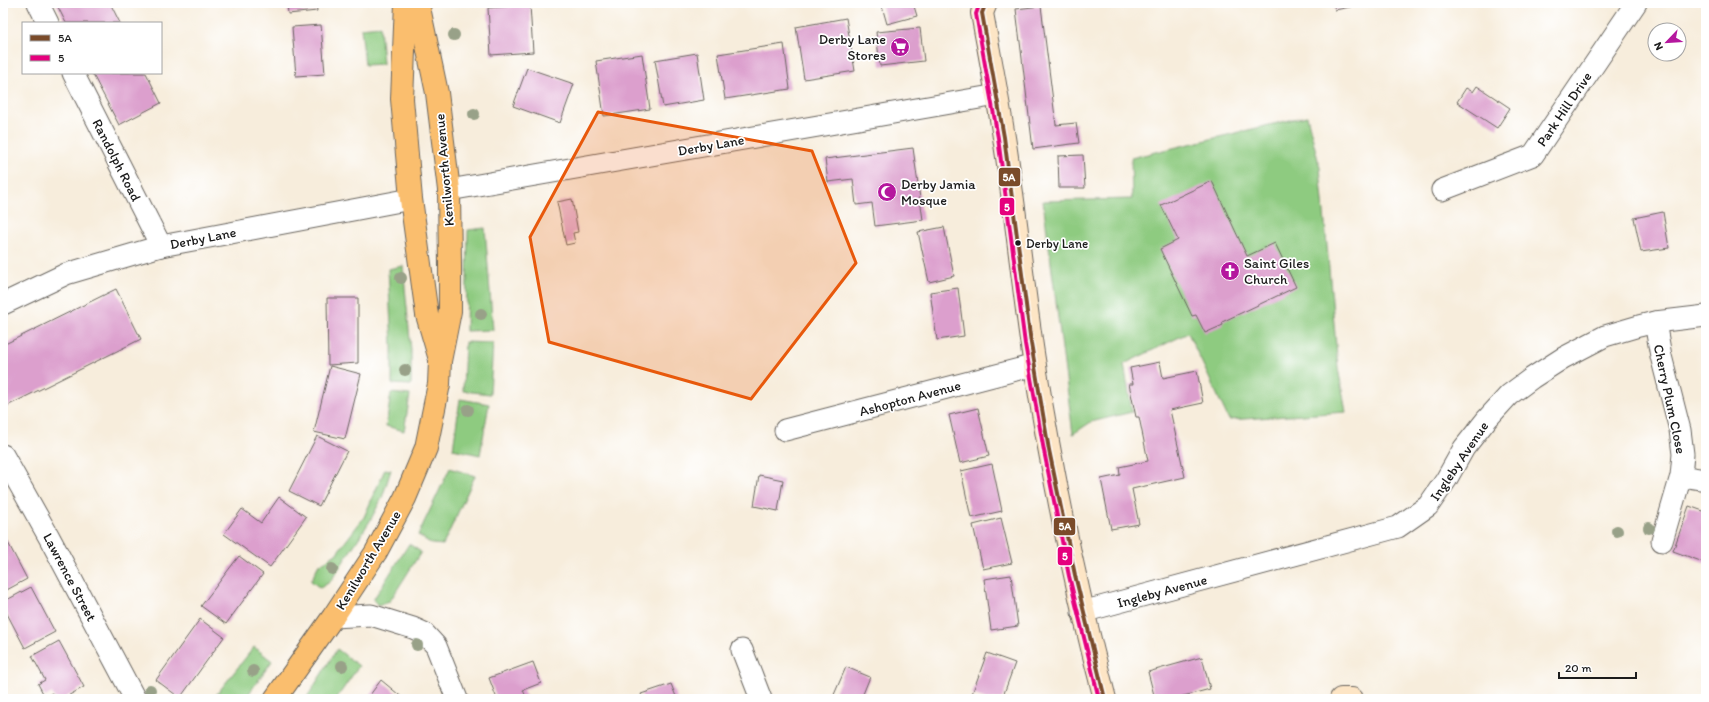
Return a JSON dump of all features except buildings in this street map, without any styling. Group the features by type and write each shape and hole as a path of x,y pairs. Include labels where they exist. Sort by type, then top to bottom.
{"highway":[{"name":"Kenilworth Avenue","path":"406,3 402,100 411,199 427,315 440,361"},
{"name":"Kenilworth Avenue","path":"274,699 333,617 376,552 405,498 426,448 439,384 440,361 450,311 449,190 437,93 418,3"}],"street":[{"path":"38,3 48,22"},
{"path":"985,3 982,13 1010,177 1035,365 1056,484 1082,612 1105,699"},
{"name":"Park Hill Drive","path":"1442,190 1533,155 1636,3"},
{"name":"Randolph Road","path":"74,74 161,246"},
{"name":"Derby Lane","path":"449,190 997,95"},
{"name":"Derby Lane","path":"3,304 66,274 161,246 411,199"},
{"name":"Ingleby Avenue","path":"1082,612 1398,527 1428,506 1446,480 1464,448 1487,419 1509,395 1563,358 1606,336 1655,322 1706,316"},
{"name":"Cherry Plum Close","path":"1655,322 1661,356 1680,430 1683,454 1681,476 1662,541"},
{"name":"Ashopton Avenue","path":"785,430 1035,365"},
{"name":"Lawrence Street","path":"3,455 49,537 135,699"},
{"path":"1681,476 1706,480"},
{"path":"333,617 371,615 424,633 436,646 457,699"},
{"path":"742,650 761,699"},
{"path":"1341,699 1352,699"}],"highlighted area":[{"path":"598,112 812,151 856,263 751,399 549,342 530,237"}],"green space":[{"path":"380,26 383,64 365,65 361,28"},
{"path":"1307,116 1320,168 1338,368 1346,412 1229,420 1188,333 1124,364 1132,412 1091,422 1073,434 1043,201 1132,199 1131,158"},
{"path":"485,228 493,330 466,331 468,230"},
{"path":"403,266 411,350 411,385 392,384 392,346 388,269"},
{"path":"465,342 493,343 490,394 463,391"},
{"path":"391,393 410,395 404,431 386,426"},
{"path":"460,399 489,404 480,455 453,449"},
{"path":"450,468 475,476 443,545 432,544 418,535"},
{"path":"385,469 391,470 382,498 370,521 330,582 320,588 311,581 318,566 336,554 364,517"},
{"path":"409,544 421,552 390,601 378,605 373,600"},
{"path":"254,647 272,661 245,699 213,699"},
{"path":"337,649 359,666 336,699 306,699"}],"transit line":[{"name":"5","path":"980,3 976,14 998,138 1025,344 1044,451 1069,576 1099,699"},
{"name":"5A","path":"986,3 982,13 1004,137 1031,343 1049,450 1075,575 1105,699"}],"place":[{"name":"Derby Lane Stores","path":"900,47"},
{"name":"Derby Jamia Mosque","path":"887,192"},
{"name":"Derby Lane","path":"1018,243"},
{"name":"Saint Giles Church","path":"1230,271"}]}
